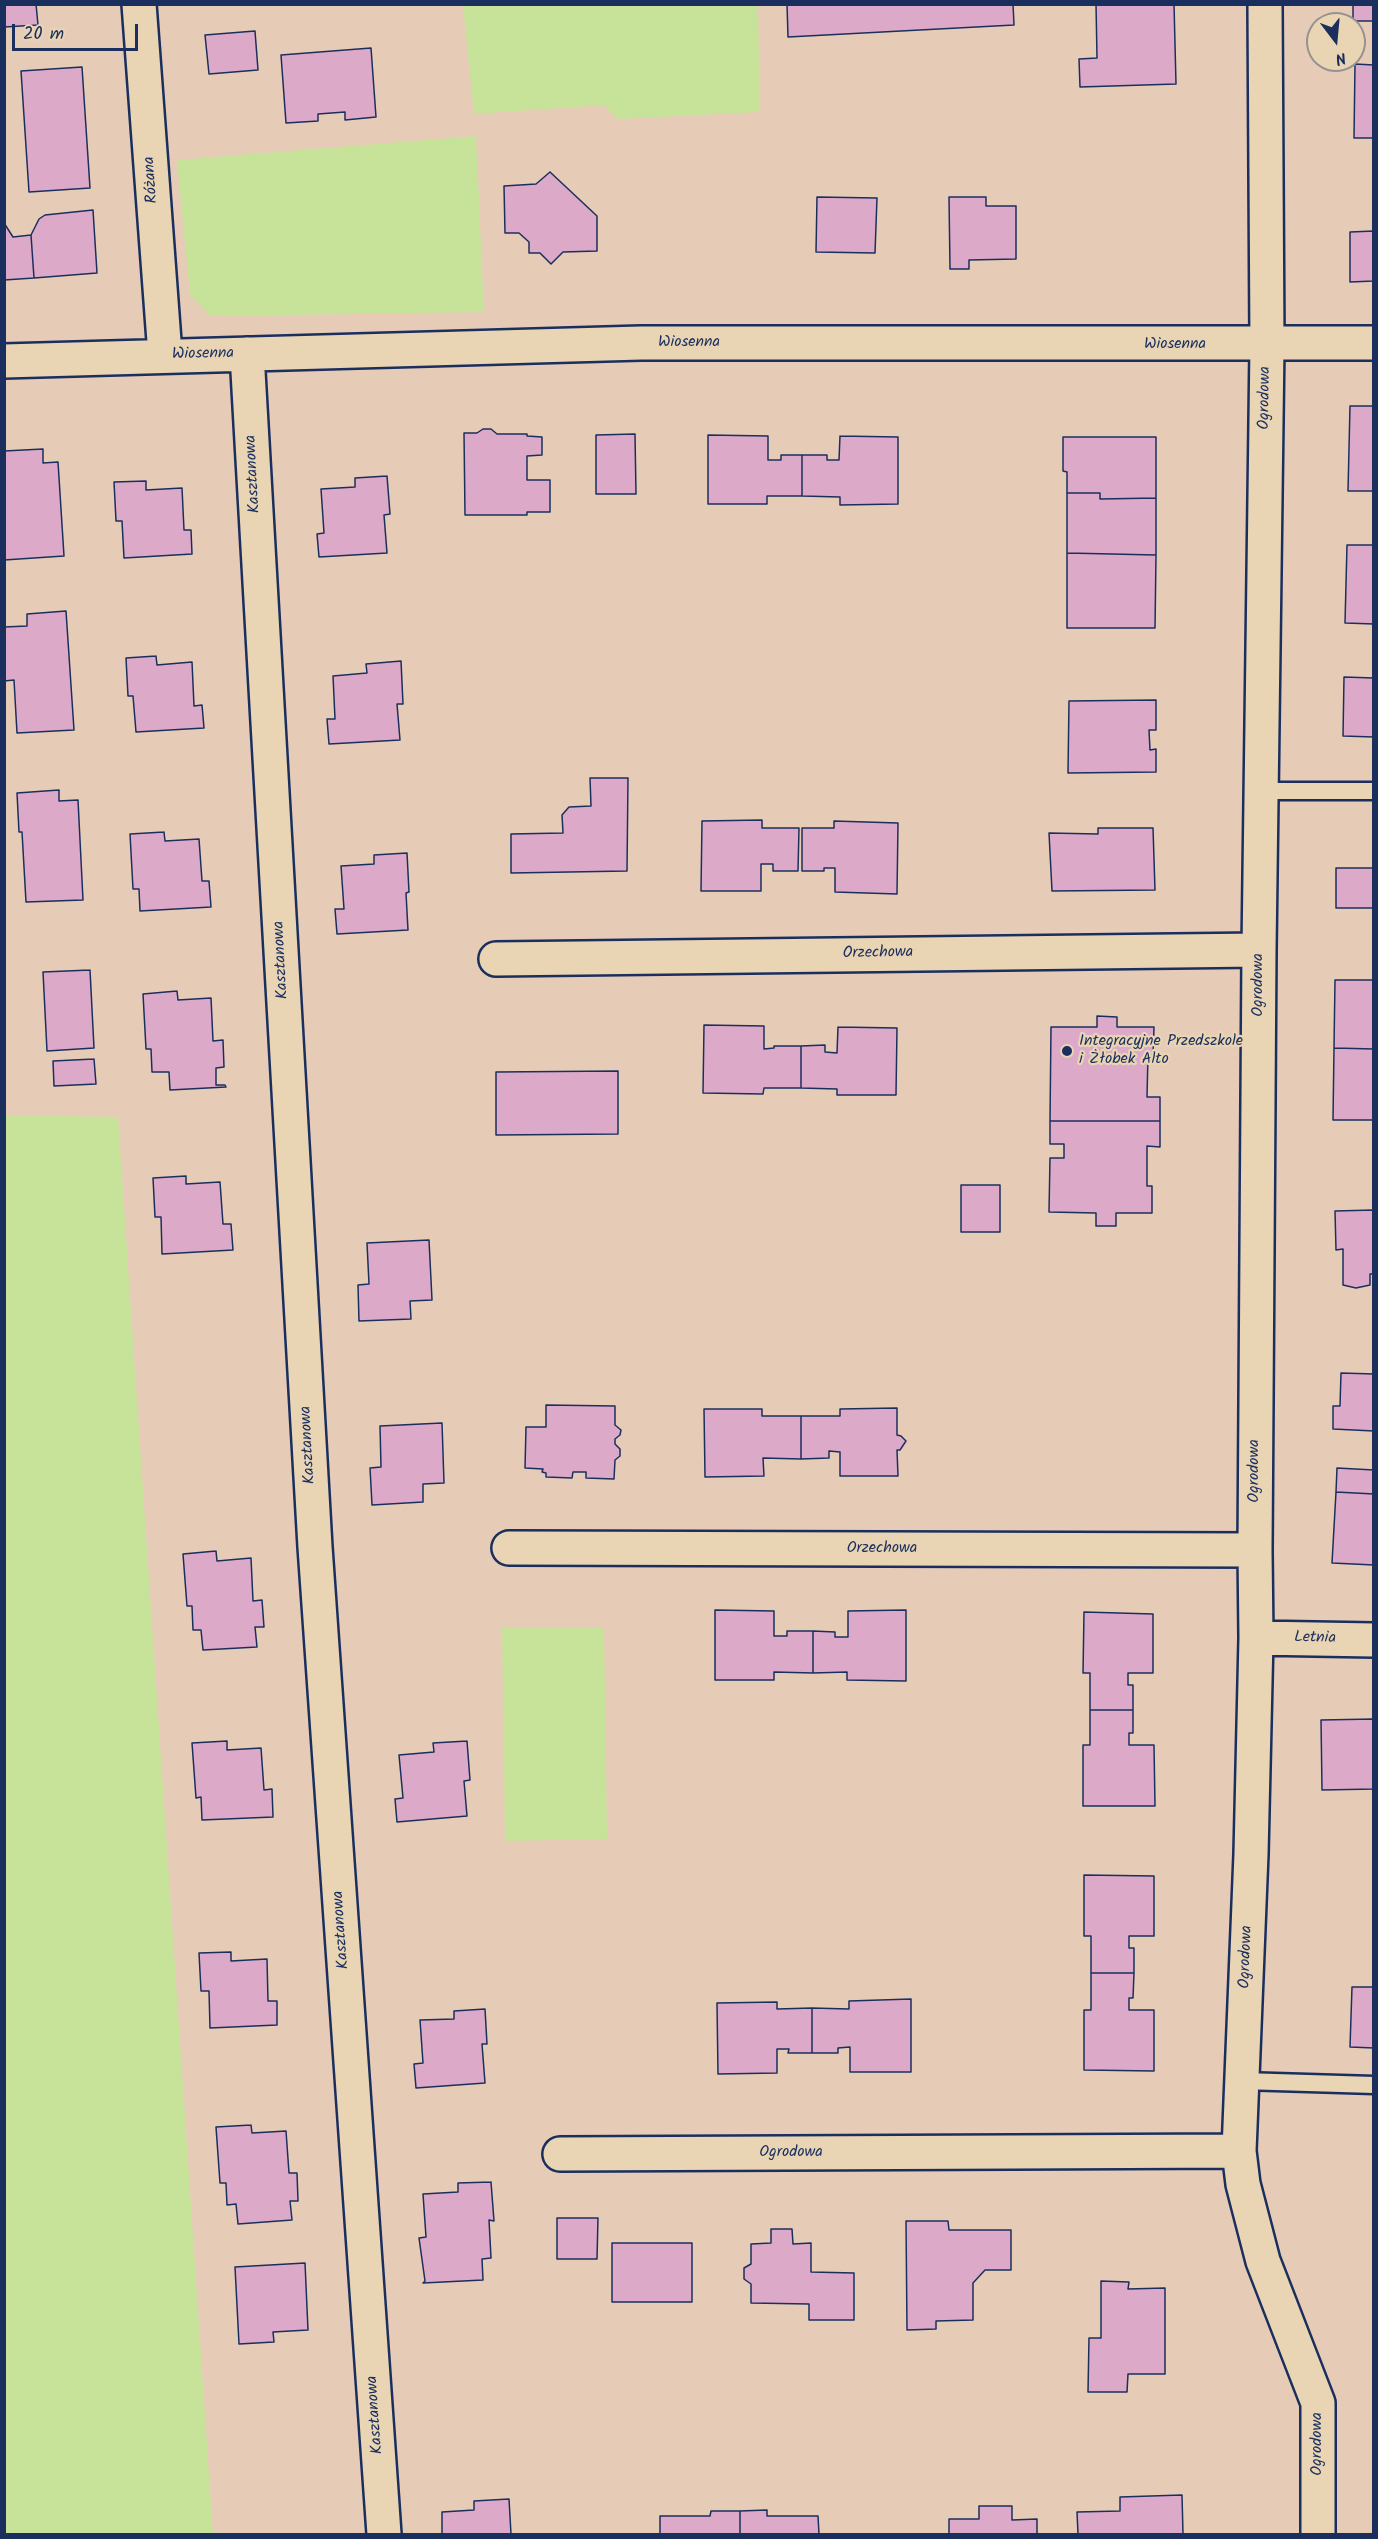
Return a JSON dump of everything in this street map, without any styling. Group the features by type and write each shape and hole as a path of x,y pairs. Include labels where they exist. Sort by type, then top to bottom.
{"street":[{"name":"Różana","path":"139,4 165,356"},
{"name":"Ogrodowa","path":"1265,4 1267,345 1259,950 1256,1638 1239,2151 1243,2184 1263,2261 1318,2403 1318,2535"},
{"name":"Wiosenna","path":"4,361 641,343 1267,345 1374,343"},
{"name":"Kasztanowa","path":"247,354 315,1547 384,2535"},
{"name":"Orzechowa","path":"496,959 1259,950"},
{"name":"Orzechowa","path":"509,1548 1255,1550"},
{"name":"Letnia","path":"1256,1638 1374,1640"},
{"name":"Ogrodowa","path":"560,2154 1239,2151"}],"lane":[{"path":"1261,790 1374,791"},
{"path":"1242,2081 1374,2085"}],"green space":[{"path":"463,5 758,5 760,112 618,119 604,105 474,114"},
{"path":"476,136 484,312 210,316 190,295 177,160"},
{"path":"5,1115 118,1117 213,2534 5,2534"},
{"path":"604,1627 607,1839 505,1841 502,1628"}],"building":[{"path":"4,4 36,4 38,25 4,27"},
{"path":"787,4 1013,4 1014,25 788,37"},
{"path":"1096,4 1174,4 1176,84 1080,87 1079,59 1097,58"},
{"path":"1353,4 1374,4 1374,21 1366,21 1366,12 1353,12"},
{"path":"255,31 258,70 209,74 205,35"},
{"path":"371,48 376,117 345,120 345,112 318,114 318,121 286,123 281,55"},
{"path":"1366,65 1374,65 1374,138 1354,138 1355,72 1366,72"},
{"path":"82,67 90,188 29,192 21,71"},
{"path":"550,172 597,216 597,251 563,252 551,264 540,253 529,253 529,242 519,233 505,233 504,186 536,184"},
{"path":"817,197 877,198 875,253 816,252"},
{"path":"949,197 986,197 986,206 1016,206 1016,259 969,260 969,269 950,269"},
{"path":"93,210 97,273 34,278 31,235 39,219 45,215"},
{"path":"4,223 13,237 31,235 34,278 4,280"},
{"path":"1374,231 1374,281 1350,282 1350,232"},
{"path":"1350,406 1374,406 1374,491 1348,491"},
{"path":"483,429 491,429 497,434 527,434 527,436 542,437 542,455 527,456 527,480 550,480 550,512 527,512 527,515 465,515 464,433 477,433"},
{"path":"635,434 636,494 596,494 596,435"},
{"path":"708,435 768,436 768,460 781,460 781,455 802,455 802,496 767,496 767,504 708,504"},
{"path":"840,436 898,437 898,504 840,505 840,497 802,496 802,455 827,455 827,460 839,460"},
{"path":"1063,437 1156,437 1156,498 1100,499 1100,493 1067,493 1067,472 1063,471"},
{"path":"43,449 43,463 58,462 64,556 4,560 4,451"},
{"path":"387,476 390,514 384,515 387,553 319,557 317,534 324,533 321,489 355,487 355,478"},
{"path":"146,481 146,490 182,488 184,530 191,530 192,554 124,558 122,521 116,521 114,482"},
{"path":"1067,493 1100,493 1100,499 1156,498 1156,555 1067,553"},
{"path":"1347,545 1374,545 1374,624 1345,623"},
{"path":"1067,553 1156,555 1155,628 1067,628"},
{"path":"66,611 74,730 17,733 14,680 4,681 4,627 27,626 27,614"},
{"path":"156,656 157,665 192,662 194,706 202,705 204,728 136,732 133,696 128,696 126,658"},
{"path":"401,661 403,704 397,704 400,740 329,744 327,719 335,719 333,676 367,673 366,664"},
{"path":"1344,677 1374,678 1374,737 1343,736"},
{"path":"1156,700 1156,730 1149,730 1150,750 1156,749 1156,772 1068,773 1069,701"},
{"path":"590,778 628,778 627,871 511,873 511,834 563,833 562,815 569,807 591,806"},
{"path":"59,790 59,801 78,800 83,900 26,902 17,793"},
{"path":"762,820 762,828 799,828 798,871 773,871 773,864 761,864 761,891 701,891 702,821"},
{"path":"834,821 898,823 897,894 835,892 835,868 824,868 824,871 802,871 802,828 834,828"},
{"path":"1098,828 1153,828 1155,890 1052,891 1049,833 1098,834"},
{"path":"164,832 165,841 199,839 202,881 209,881 211,907 140,911 139,889 133,889 130,834"},
{"path":"407,853 408,930 337,934 335,909 344,909 341,866 374,864 374,855"},
{"path":"1336,868 1374,868 1374,908 1336,908"},
{"path":"90,970 94,1048 47,1051 43,972"},
{"path":"1335,980 1374,980 1374,1049 1334,1048"},
{"path":"177,991 178,1000 211,998 213,1041 223,1040 224,1067 216,1068 216,1085 226,1087 170,1090 169,1072 152,1072 151,1049 146,1049 143,994"},
{"path":"1097,1016 1117,1017 1117,1027 1154,1027 1153,1055 1148,1055 1147,1097 1160,1097 1160,1121 1050,1121 1051,1027 1097,1027"},
{"path":"704,1025 764,1026 764,1049 774,1048 774,1046 801,1046 801,1088 764,1088 763,1094 703,1093"},
{"path":"838,1027 897,1028 896,1095 837,1095 837,1089 801,1088 801,1046 825,1045 825,1052 837,1053"},
{"path":"1334,1048 1374,1049 1374,1120 1333,1120"},
{"path":"94,1059 96,1084 54,1086 53,1061"},
{"path":"618,1071 618,1134 496,1135 496,1072"},
{"path":"1050,1121 1160,1121 1160,1147 1147,1146 1147,1186 1152,1186 1152,1213 1116,1213 1116,1226 1096,1226 1096,1213 1049,1212 1050,1158 1064,1158 1064,1144 1050,1144"},
{"path":"186,1176 186,1184 220,1182 223,1224 231,1224 233,1250 162,1254 161,1217 155,1217 153,1178"},
{"path":"961,1185 1000,1185 1000,1232 961,1232"},
{"path":"1374,1210 1374,1274 1370,1274 1370,1285 1356,1288 1343,1285 1343,1249 1336,1250 1335,1211"},
{"path":"429,1240 432,1300 410,1301 411,1319 359,1321 358,1285 369,1284 367,1243"},
{"path":"1341,1373 1374,1374 1374,1431 1333,1429 1333,1406 1340,1406"},
{"path":"546,1405 615,1406 615,1425 621,1430 620,1435 615,1439 615,1444 620,1449 620,1456 615,1460 614,1479 586,1478 586,1472 573,1472 572,1478 546,1477 546,1473 542,1472 543,1469 525,1468 526,1427 546,1427"},
{"path":"897,1408 897,1435 906,1441 900,1450 897,1450 898,1476 840,1476 840,1452 829,1451 829,1458 801,1459 801,1416 840,1416 840,1409"},
{"path":"704,1409 762,1409 762,1416 801,1416 801,1459 763,1458 764,1476 705,1477"},
{"path":"442,1423 444,1483 423,1484 423,1502 372,1505 370,1468 381,1467 380,1426"},
{"path":"1337,1468 1374,1470 1374,1494 1336,1492"},
{"path":"1336,1492 1374,1494 1374,1565 1332,1563"},
{"path":"216,1551 217,1561 251,1558 253,1601 262,1600 264,1627 255,1627 257,1647 203,1650 201,1630 193,1630 192,1606 187,1606 183,1554"},
{"path":"715,1610 774,1611 774,1636 787,1636 787,1631 813,1631 813,1673 774,1672 774,1680 715,1680"},
{"path":"906,1610 906,1681 847,1680 847,1672 813,1673 813,1631 835,1632 835,1637 848,1637 848,1611"},
{"path":"1084,1612 1153,1614 1153,1673 1128,1673 1128,1685 1133,1685 1133,1710 1090,1710 1090,1673 1083,1673"},
{"path":"1090,1710 1133,1710 1133,1733 1129,1733 1129,1745 1154,1745 1155,1806 1083,1806 1083,1745 1090,1745"},
{"path":"1374,1719 1374,1789 1322,1790 1321,1720"},
{"path":"227,1741 227,1750 261,1748 264,1790 272,1789 273,1817 202,1820 201,1797 196,1798 192,1743"},
{"path":"467,1741 470,1780 464,1781 467,1816 397,1822 395,1799 403,1798 399,1755 434,1752 433,1743"},
{"path":"1084,1875 1154,1876 1154,1936 1129,1936 1129,1948 1134,1948 1134,1973 1091,1973 1091,1936 1084,1936"},
{"path":"231,1952 231,1961 267,1959 268,2001 277,2001 277,2025 210,2028 209,1991 201,1991 199,1953"},
{"path":"1091,1973 1134,1973 1133,1998 1129,1998 1129,2010 1154,2010 1154,2071 1084,2070 1084,2010 1091,2010"},
{"path":"1352,1987 1374,1987 1374,2048 1350,2047"},
{"path":"911,1999 911,2072 850,2072 850,2047 838,2048 838,2053 812,2053 812,2008 849,2009 849,2001"},
{"path":"777,2002 777,2009 812,2008 812,2053 788,2053 789,2049 777,2049 777,2073 718,2074 717,2003"},
{"path":"485,2009 487,2044 482,2044 485,2083 416,2088 414,2064 423,2063 420,2020 454,2019 454,2011"},
{"path":"251,2125 252,2133 286,2131 289,2173 297,2173 298,2201 290,2201 292,2220 238,2224 236,2204 227,2205 226,2183 220,2183 216,2127"},
{"path":"491,2182 494,2221 489,2220 491,2258 482,2259 483,2280 423,2283 425,2281 419,2238 426,2237 423,2194 458,2192 458,2183"},
{"path":"557,2218 598,2218 597,2259 557,2259"},
{"path":"906,2221 948,2221 949,2230 1011,2230 1011,2270 985,2270 973,2283 973,2320 936,2321 936,2329 907,2330"},
{"path":"771,2229 792,2229 793,2244 811,2243 811,2272 854,2273 854,2320 809,2320 809,2304 751,2303 751,2284 744,2279 744,2268 751,2264 751,2244 771,2243"},
{"path":"612,2243 692,2243 692,2302 612,2302"},
{"path":"305,2263 308,2330 273,2332 274,2342 239,2344 235,2267"},
{"path":"1101,2281 1129,2282 1128,2289 1165,2288 1165,2374 1128,2374 1127,2392 1088,2392 1089,2338 1101,2338"},
{"path":"1182,2495 1183,2534 1078,2534 1077,2512 1120,2511 1120,2497"},
{"path":"509,2499 511,2534 442,2534 442,2512 474,2510 474,2501"},
{"path":"979,2506 1012,2506 1012,2520 1037,2519 1037,2534 949,2534 949,2519 979,2519"},
{"path":"767,2510 767,2516 818,2516 819,2534 740,2534 740,2511"},
{"path":"711,2511 740,2511 740,2534 660,2534 660,2516 710,2516"}],"place":[{"name":"Integracyjne Przedszkole i Żłobek Alto","path":"1067,1051"}]}
